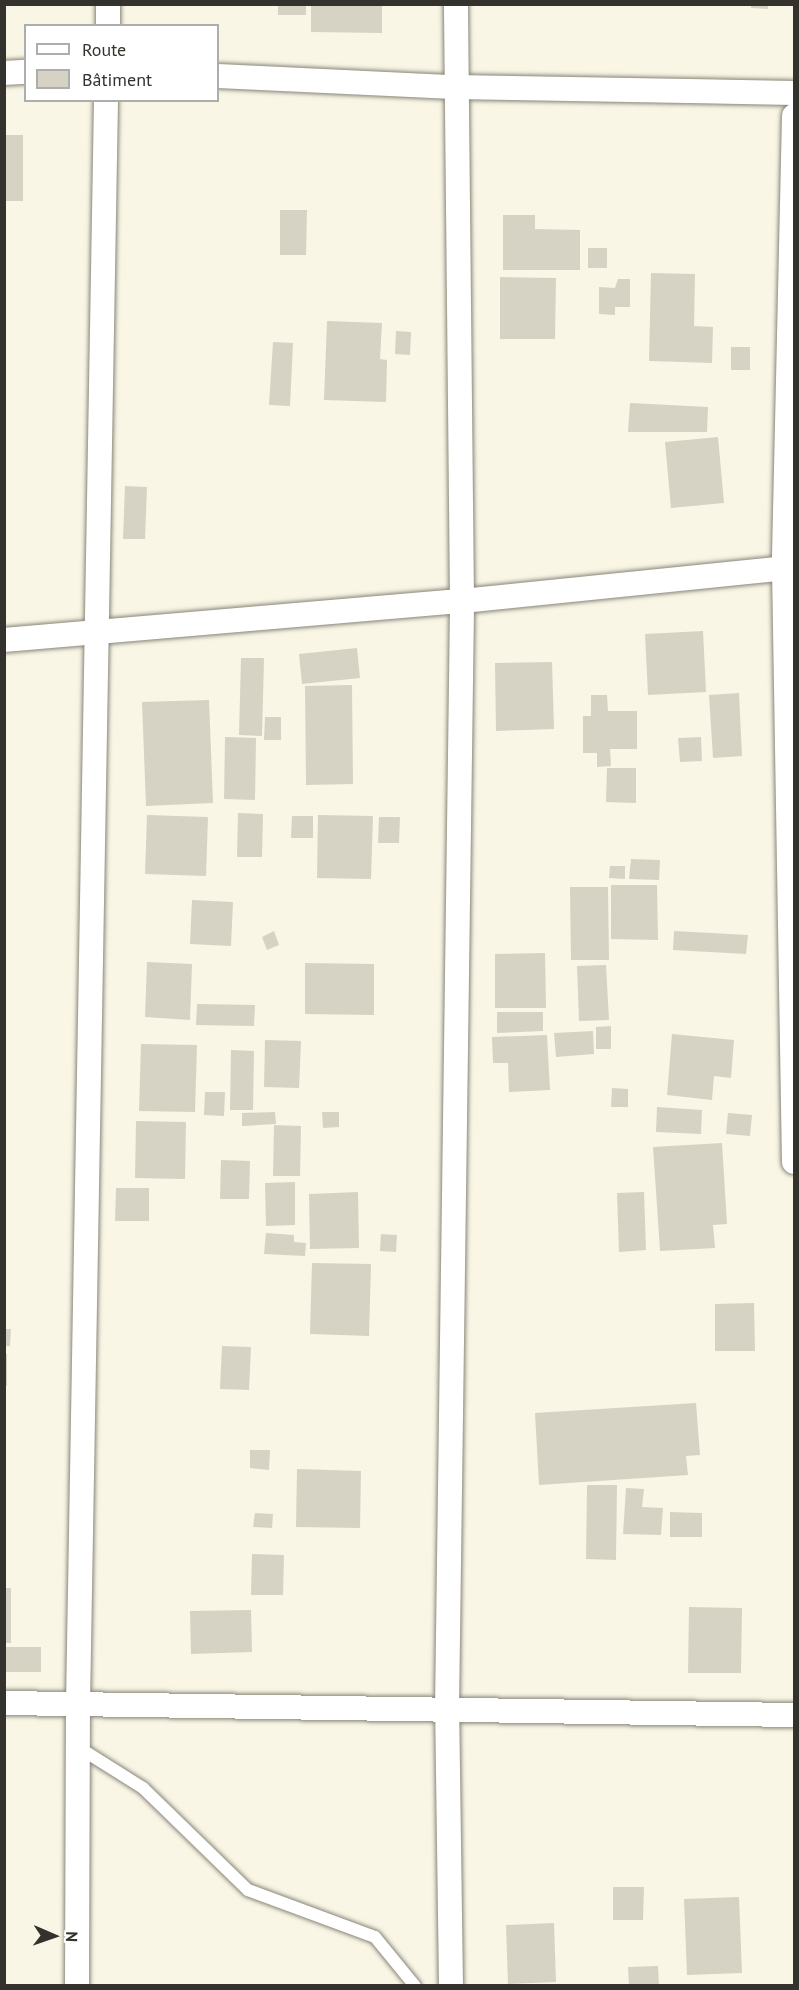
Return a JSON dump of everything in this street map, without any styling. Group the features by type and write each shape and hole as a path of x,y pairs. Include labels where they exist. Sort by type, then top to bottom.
{"street":[{"path":"108,4 108,24"},
{"path":"451,1986 447,1710 462,601 454,87 456,4"},
{"path":"4,73 24,72"},
{"path":"219,76 454,87 795,93"},
{"path":"77,1986 78,1704 106,102"},
{"path":"795,116 789,567 795,1162"},
{"path":"4,640 462,601 789,567"},
{"path":"4,1703 795,1715"}],"lane":[{"path":"78,1747 143,1788 248,1890 375,1937 416,1986"}],"building":[{"path":"278,4 306,4 306,15 278,15"},
{"path":"311,4 382,4 382,33 311,32"},
{"path":"751,4 768,4 768,9 751,8"},
{"path":"4,135 23,135 23,201 4,201"},
{"path":"280,210 307,210 306,255 280,255"},
{"path":"503,215 535,215 535,229 580,230 580,270 503,270"},
{"path":"588,248 607,248 607,268 588,268"},
{"path":"651,273 695,274 694,326 713,327 712,363 649,361"},
{"path":"500,277 556,278 555,339 500,339"},
{"path":"618,279 630,279 630,307 615,307 615,315 599,314 599,287 615,288"},
{"path":"327,321 382,323 380,359 387,360 386,402 324,400"},
{"path":"396,331 411,332 410,355 395,354"},
{"path":"273,342 293,343 290,406 269,405"},
{"path":"731,347 750,347 750,370 731,370"},
{"path":"630,403 708,407 707,432 628,432"},
{"path":"718,437 724,503 671,508 665,442"},
{"path":"125,486 147,487 145,539 123,539"},
{"path":"703,631 706,692 648,695 645,634"},
{"path":"357,648 360,678 302,684 299,654"},
{"path":"241,658 264,658 262,736 239,735"},
{"path":"552,662 554,729 496,731 495,663"},
{"path":"352,685 353,784 306,785 305,686"},
{"path":"739,693 742,756 713,758 709,695"},
{"path":"591,695 607,695 608,711 637,711 637,749 610,749 611,766 597,767 597,753 583,753 583,716 591,716"},
{"path":"209,700 213,803 146,806 142,702"},
{"path":"265,717 281,717 281,740 264,740"},
{"path":"225,737 256,738 255,800 224,799"},
{"path":"701,737 702,761 680,762 678,738"},
{"path":"607,768 636,768 636,803 606,802"},
{"path":"238,813 263,814 262,857 237,857"},
{"path":"147,815 208,817 206,876 145,874"},
{"path":"318,815 373,816 371,879 317,878"},
{"path":"292,816 313,816 313,838 291,838"},
{"path":"379,817 400,817 399,843 378,843"},
{"path":"631,859 660,860 659,880 629,879"},
{"path":"610,866 625,866 625,879 609,878"},
{"path":"611,885 657,885 658,940 611,939"},
{"path":"570,887 608,887 609,960 571,960"},
{"path":"192,900 233,902 231,946 190,944"},
{"path":"274,931 279,945 267,950 262,937"},
{"path":"674,931 748,935 746,954 673,950"},
{"path":"545,953 546,1008 495,1008 495,954"},
{"path":"147,962 192,964 190,1020 145,1017"},
{"path":"305,963 374,964 374,1015 305,1014"},
{"path":"606,965 609,1020 579,1021 577,966"},
{"path":"197,1004 255,1005 254,1026 196,1025"},
{"path":"497,1012 543,1012 543,1031 497,1033"},
{"path":"611,1026 611,1049 596,1049 596,1027"},
{"path":"593,1031 594,1054 556,1057 554,1033"},
{"path":"672,1034 734,1040 731,1078 714,1076 712,1100 667,1095"},
{"path":"547,1035 550,1090 509,1092 508,1063 493,1063 492,1037"},
{"path":"265,1040 301,1041 299,1088 264,1087"},
{"path":"141,1044 197,1045 195,1112 139,1111"},
{"path":"231,1050 254,1051 253,1110 230,1110"},
{"path":"612,1088 628,1089 628,1107 611,1107"},
{"path":"205,1092 225,1092 224,1116 204,1115"},
{"path":"657,1107 702,1110 701,1134 656,1132"},
{"path":"275,1112 276,1124 242,1126 242,1113"},
{"path":"322,1112 339,1112 339,1127 323,1128"},
{"path":"728,1113 752,1115 750,1136 726,1134"},
{"path":"136,1121 186,1122 185,1179 135,1178"},
{"path":"274,1125 301,1126 300,1176 273,1176"},
{"path":"722,1143 727,1224 713,1225 715,1248 660,1251 653,1147"},
{"path":"221,1160 250,1161 249,1199 220,1199"},
{"path":"295,1182 295,1225 266,1226 265,1183"},
{"path":"116,1188 149,1188 149,1221 115,1221"},
{"path":"358,1192 359,1248 310,1249 309,1194"},
{"path":"644,1192 646,1250 619,1252 617,1193"},
{"path":"266,1233 294,1235 294,1242 306,1243 305,1256 264,1254"},
{"path":"381,1234 397,1235 396,1252 380,1251"},
{"path":"312,1263 371,1264 369,1336 310,1334"},
{"path":"754,1303 755,1351 715,1351 715,1304"},
{"path":"4,1329 11,1329 10,1346 4,1346"},
{"path":"222,1346 251,1347 249,1390 220,1389"},
{"path":"4,1354 7,1354 7,1386 4,1386"},
{"path":"696,1403 700,1455 686,1456 688,1475 539,1485 535,1413"},
{"path":"250,1450 270,1450 269,1470 250,1468"},
{"path":"297,1469 361,1471 360,1528 296,1527"},
{"path":"587,1485 617,1485 616,1560 586,1559"},
{"path":"626,1488 644,1489 642,1507 663,1508 661,1535 623,1534"},
{"path":"670,1512 702,1513 702,1537 670,1537"},
{"path":"255,1513 273,1514 272,1528 253,1527"},
{"path":"252,1554 284,1555 283,1595 251,1595"},
{"path":"4,1588 11,1588 11,1643 4,1643"},
{"path":"689,1607 742,1608 741,1673 688,1673"},
{"path":"251,1610 252,1652 191,1654 190,1611"},
{"path":"4,1647 41,1647 41,1672 4,1672"},
{"path":"613,1887 644,1887 643,1920 613,1920"},
{"path":"739,1897 742,1973 687,1975 684,1899"},
{"path":"554,1923 556,1982 508,1984 506,1925"},
{"path":"658,1966 659,1986 629,1986 628,1967"}]}
